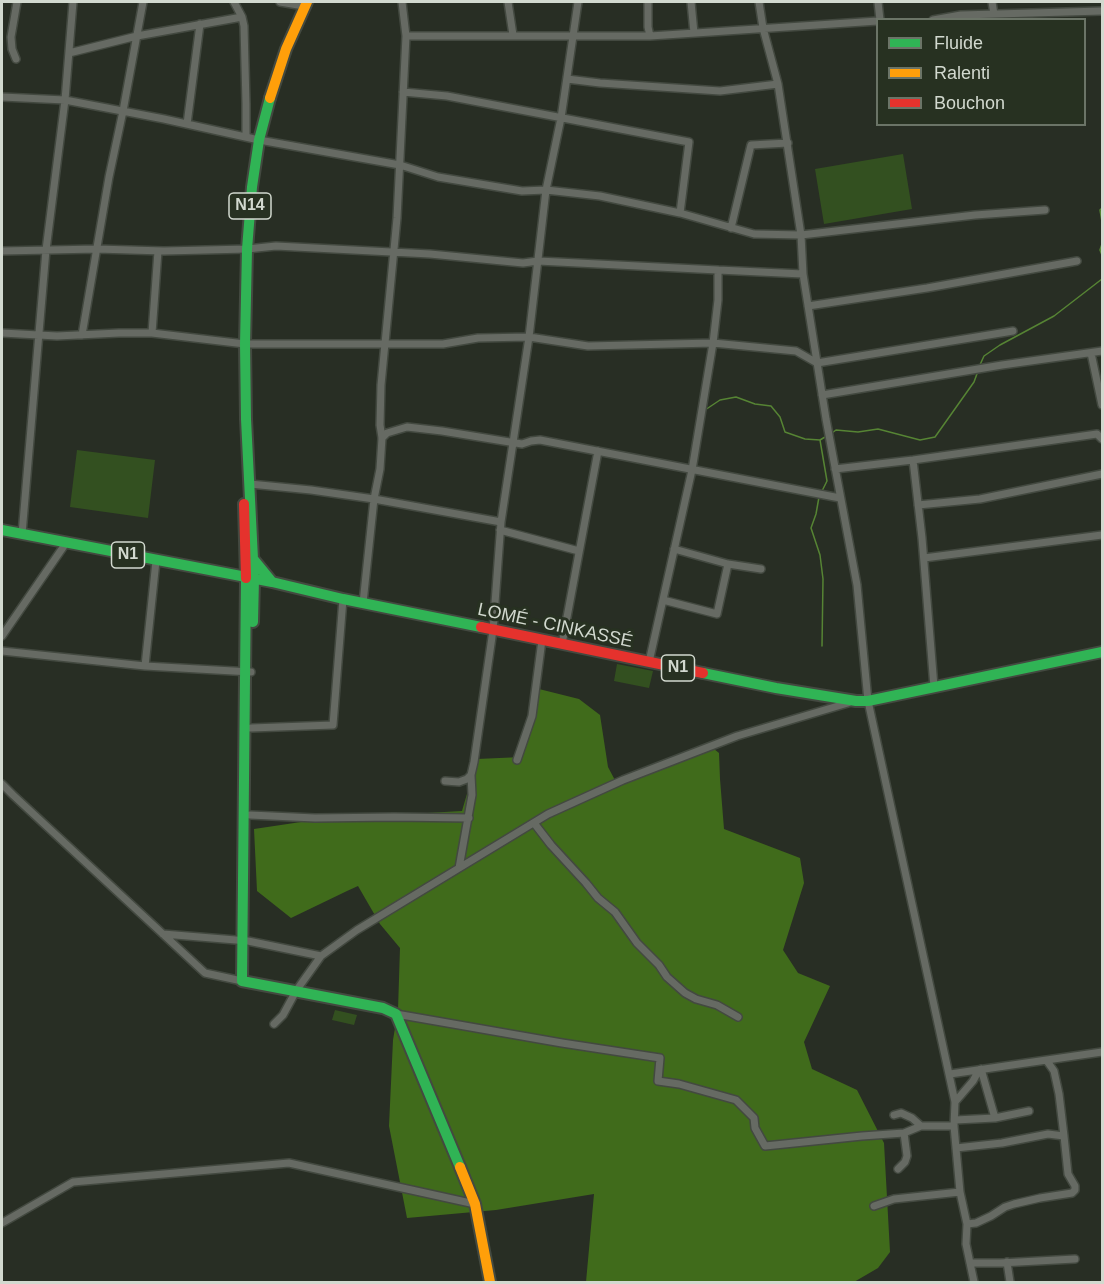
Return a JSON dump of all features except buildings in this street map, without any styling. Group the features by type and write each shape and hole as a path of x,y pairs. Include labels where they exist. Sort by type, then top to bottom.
{"main road":[{"name":"N14","path":"250,579 254,560 246,420 245,344 247,249 252,187 259,140 280,64 305,4"},
{"name":"N14","path":"246,420 244,443 250,579"},
{"name":"LOMÉ - CINKASSÉ","path":"2,530 272,582 343,599 776,688 856,701 868,701 1102,652"},
{"path":"254,560 272,582"},
{"path":"250,579 245,982 383,1008 396,1014 475,1204 490,1282"},
{"path":"245,941 251,728 248,672"}],"street":[{"path":"16,59 10,37 17,2"},
{"path":"22,534 46,250 65,100 73,2"},
{"path":"81,335 109,177 144,2"},
{"path":"234,2 244,26 246,136"},
{"path":"280,2 305,4"},
{"path":"363,603 374,499 380,469 382,438 380,405 400,165 406,36 402,2"},
{"path":"508,2 513,35"},
{"path":"459,868 472,795 471,776 493,630 500,530 529,338 546,190 561,118 578,2"},
{"path":"648,2 650,36"},
{"path":"691,2 694,33"},
{"path":"759,2 763,28 778,84 788,143 801,235 803,274 828,435 857,585 868,701 955,1102 960,1192 966,1224 966,1244 975,1282"},
{"path":"878,2 879,18"},
{"path":"993,2 994,14"},
{"path":"944,18 961,15 1102,11"},
{"path":"69,53 137,36 242,17"},
{"path":"406,36 650,36 876,20"},
{"path":"187,124 201,24"},
{"path":"567,79 720,91 778,84"},
{"path":"403,92 447,96 689,142 680,213"},
{"path":"2,97 65,100 259,140 400,165 438,177 522,191 546,190 600,196 680,213 754,234 801,235 975,215 1045,210"},
{"path":"731,228 751,145 788,143"},
{"path":"2,251 97,249 158,251 276,246 430,254 523,263 538,261 803,274"},
{"path":"152,333 158,251"},
{"path":"808,306 927,288 1077,261"},
{"path":"649,662 692,470 713,343 718,300 718,270"},
{"path":"2,333 39,335 152,333 245,344 443,344 478,338 529,338 588,346 713,343 796,351 817,363 1013,331"},
{"path":"822,396 1002,365 1102,351"},
{"path":"1091,353 1102,405"},
{"path":"382,438 387,433 407,427 522,444 540,440 840,498"},
{"path":"835,469 1101,434"},
{"path":"562,644 598,452"},
{"path":"913,460 924,558 934,687"},
{"path":"918,506 980,499 1102,474"},
{"path":"250,484 374,499 501,522"},
{"path":"500,530 579,551"},
{"path":"924,558 1102,535"},
{"path":"2,636 66,543"},
{"path":"674,549 728,564 761,569"},
{"path":"145,666 156,561"},
{"path":"663,600 717,614 728,564"},
{"path":"251,728 333,725 343,599"},
{"path":"518,760 532,716 542,640"},
{"path":"2,651 145,666 248,672"},
{"path":"274,1024 283,1016 296,991 321,956 357,930 548,814 623,780 727,740 856,701"},
{"path":"445,781 464,781 471,776"},
{"path":"2,784 205,973 245,982"},
{"path":"250,815 315,818 469,818"},
{"path":"534,823 598,898 615,912 637,943 659,965 667,977 685,993 717,1005 738,1017"},
{"path":"163,934 245,941 321,956"},
{"path":"396,1014 660,1058 658,1082 679,1084 736,1100 754,1118 755,1128 765,1146 904,1133 921,1126 995,1118 1029,1111"},
{"path":"950,1074 1102,1052"},
{"path":"966,1224 976,1223 1014,1204 1072,1193 1075,1190 1068,1174 1059,1094 1054,1071 1047,1061"},
{"path":"955,1102 980,1070"},
{"path":"980,1070 995,1118"},
{"path":"894,1115 901,1113 912,1118 921,1126"},
{"path":"898,1169 907,1156 904,1133"},
{"path":"956,1148 1002,1143 1048,1134 1064,1136"},
{"path":"2,1223 73,1182 289,1163 475,1204"},
{"path":"874,1206 894,1199 960,1192"},
{"path":"970,1263 1075,1259"},
{"path":"1007,1262 1010,1282"}],"green space":[{"path":"903,154 912,209 824,224 815,169"},
{"path":"77,450 155,460 148,518 70,507"},
{"path":"617,664 653,671 649,688 614,681"},
{"path":"539,689 579,699 600,715 608,767 617,784 714,749 719,753 724,829 800,858 804,883 783,950 798,973 830,986 804,1042 812,1069 857,1090 884,1143 890,1252 878,1268 854,1282 586,1282 594,1194 496,1210 407,1218 389,1126 393,1040 398,1010 400,948 380,924 358,886 291,918 257,891 254,829 321,819 462,811 477,759 522,757"},
{"path":"335,1010 357,1015 354,1025 332,1020"}],"waterway":[{"path":"1102,208 1100,210 1102,222"},
{"path":"1102,244 1100,250 1102,255"},
{"path":"979,367 984,356 1054,316 1102,279"},
{"path":"832,433 836,430 858,432 878,429 920,440 935,437 974,382 978,371"},
{"path":"705,410 720,400 736,397 755,404 771,406 780,417 785,432 805,439 820,440"},
{"path":"821,493 827,481 820,440 825,437"},
{"path":"819,497 811,528 820,555 823,579 822,646"}],"traffic: fast":[{"path":"254,579 246,419 247,249 252,187 259,140 270,98"},
{"path":"2,530 272,582 481,627"},
{"path":"254,560 272,582"},
{"path":"246,578 242,981 383,1008 396,1014 460,1167"},
{"path":"253,622 254,579"},
{"path":"703,673 776,688 868,701 1102,652"}],"traffic: slow":[{"path":"270,98 286,49 307,2"},
{"path":"460,1167 475,1204 490,1282"}],"traffic: jam":[{"path":"244,504 246,578"},
{"path":"481,627 703,673"}]}
